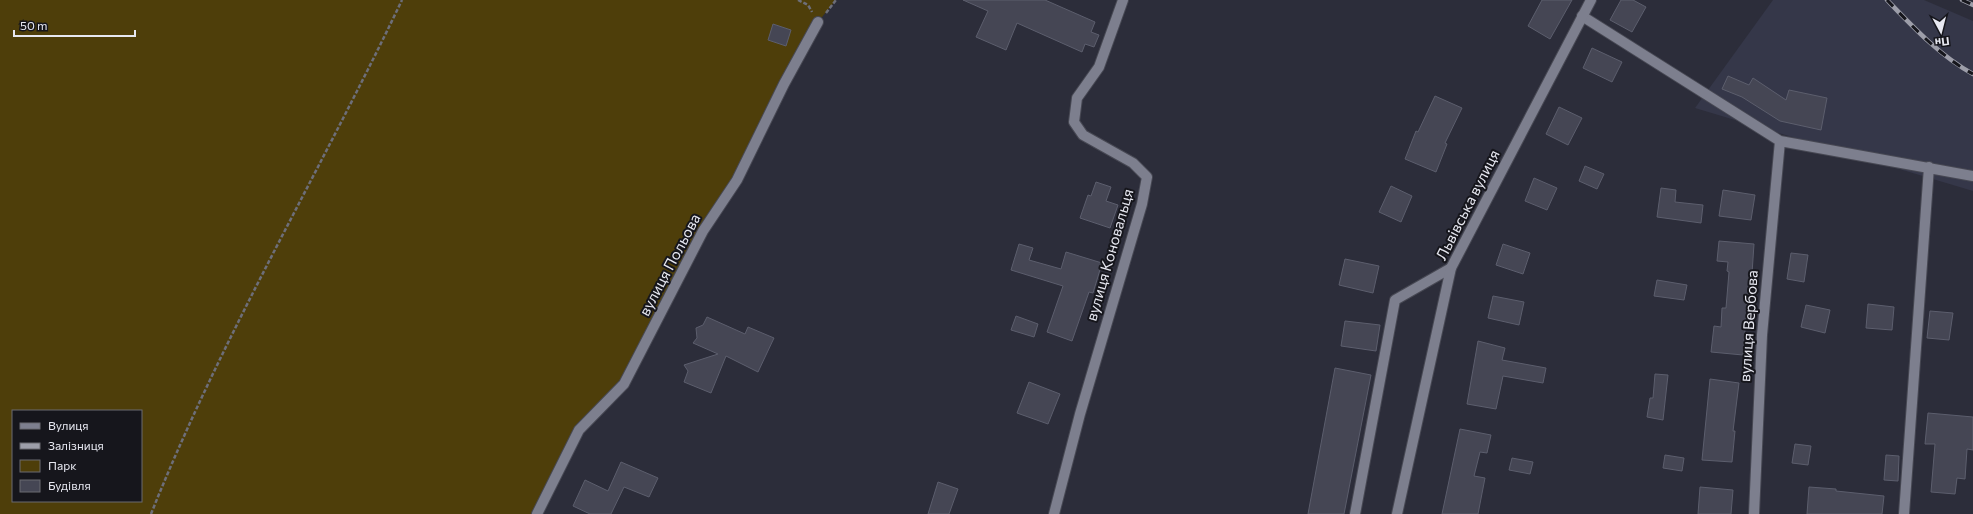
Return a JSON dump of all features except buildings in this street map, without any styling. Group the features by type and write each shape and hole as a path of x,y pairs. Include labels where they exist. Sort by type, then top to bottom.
{"street":[{"name":"вулиця Коновальця","path":"1054,514 1080,414 1142,204 1147,178 1133,163 1083,136 1074,122 1077,98 1099,67 1123,0"},
{"name":"Львівська вулиця","path":"1397,514 1451,268 1590,0"},
{"path":"1582,16 1780,141 1973,176"},
{"name":"вулиця Польова","path":"537,514 579,430 624,384 703,231 737,180 784,84 818,22"},
{"name":"вулиця Вербова","path":"1754,514 1762,335 1780,141"},
{"path":"1904,514 1929,167"},
{"path":"1355,514 1395,300 1451,268"}],"path":[{"path":"151,514 176,453 253,292 376,54 402,0"}],"shaded area":[{"path":"1773,0 1924,0 1973,21 1973,191 1695,108"}],"green space":[{"path":"0,0 836,0 818,22 737,180 703,231 624,384 579,430 537,514 0,514"}],"railway":[{"path":"1887,0 1938,50 1973,74"},
{"path":"1962,0 1973,5"}]}
